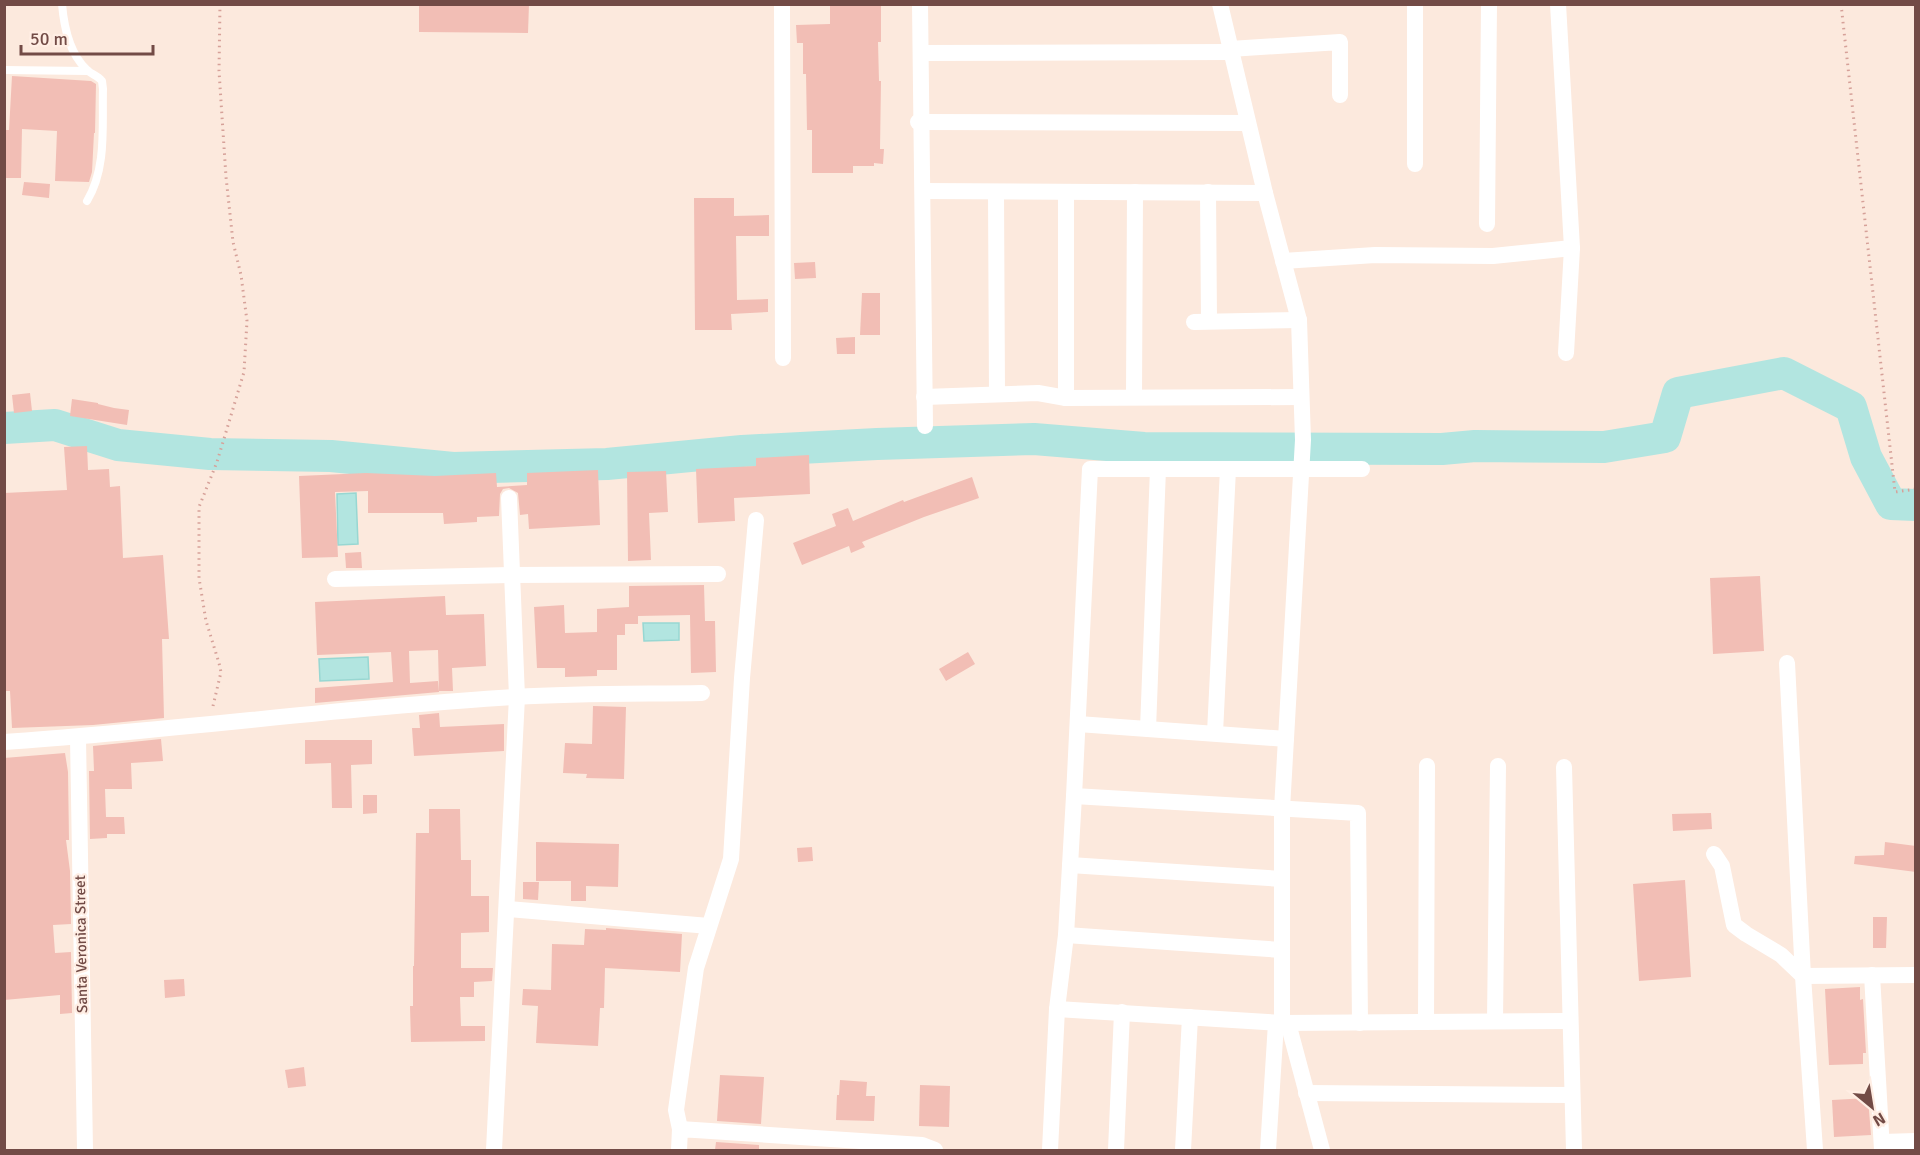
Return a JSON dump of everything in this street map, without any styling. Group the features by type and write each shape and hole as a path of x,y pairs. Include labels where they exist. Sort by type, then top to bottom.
{"street":[{"path":"782,4 783,358"},
{"path":"920,4 925,426"},
{"path":"1220,4 1265,193 1299,320 1303,440 1282,809 1282,1023 1268,1150"},
{"path":"1415,4 1415,164"},
{"path":"1487,224 1489,4"},
{"path":"1558,4 1572,248 1566,353"},
{"path":"921,53 1231,50 1340,42 1340,95"},
{"path":"920,122 1248,123"},
{"path":"923,191 1265,193"},
{"path":"996,192 997,394"},
{"path":"1066,192 1066,398"},
{"path":"1134,397 1135,192"},
{"path":"1208,192 1201,321 1299,320"},
{"path":"1283,261 1375,255 1493,256 1572,248"},
{"path":"924,397 1038,393 1066,398 1301,397"},
{"path":"1050,1150 1057,1009 1066,935 1090,469 1228,469 1302,465 1362,469"},
{"path":"1148,729 1158,469"},
{"path":"1215,733 1228,469"},
{"path":"494,1150 517,697 509,498"},
{"path":"679,1150 680,1129 676,1110 696,968 731,859 742,678 756,520"},
{"path":"335,579 718,574"},
{"path":"1787,663 1803,976 1815,1150"},
{"path":"4,742 78,738 211,723 517,697 702,693"},
{"path":"1078,724 1286,739"},
{"name":"Santa Veronica Street","path":"78,738 85,1150"},
{"path":"1426,1022 1427,766"},
{"path":"1495,1021 1498,766"},
{"path":"1564,767 1574,1150"},
{"path":"1074,796 1358,813 1360,1023"},
{"path":"1714,854 1722,866 1734,925 1781,955 1803,976 1916,975"},
{"path":"1070,865 1282,879"},
{"path":"508,909 709,926"},
{"path":"1066,935 1282,950"},
{"path":"1872,975 1882,1146 1916,1141"},
{"path":"1057,1009 1282,1023 1570,1021"},
{"path":"1116,1150 1122,1012"},
{"path":"1183,1150 1191,1017"},
{"path":"1282,1023 1306,1093 1322,1150"},
{"path":"1306,1093 1572,1095"},
{"path":"680,1129 922,1145 935,1150"}],"lane":[{"path":"62,4 64,23 75,55 88,71 102,81 101,160 95,187 87,201"},
{"path":"4,70 88,71"}],"path":[{"path":"211,723 221,672 206,621 199,578 199,507 217,462 244,372 247,321 241,275 233,242 226,177 219,71 220,4"},
{"path":"1841,4 1895,492 1916,489"}],"water":[{"path":"356,493 358,544 338,545 337,494"},
{"path":"643,623 679,623 679,640 644,641"},
{"path":"368,657 369,679 320,681 319,659"}],"building":[{"path":"419,4 529,4 528,33 419,32"},
{"path":"830,4 881,4 881,42 878,42 879,81 881,81 880,149 884,149 883,164 853,166 853,173 812,173 812,130 807,130 803,43 797,43 796,25 830,24"},
{"path":"12,76 91,81 96,84 95,133 89,182 55,181 57,131 22,129 21,178 4,178 4,130 9,130"},
{"path":"24,182 50,184 49,198 22,195"},
{"path":"694,198 734,198 734,216 769,215 769,236 736,236 737,300 768,299 768,312 731,314 732,330 695,330"},
{"path":"815,262 816,278 795,279 794,263"},
{"path":"862,293 880,293 880,335 860,335"},
{"path":"855,337 855,354 837,354 836,338"},
{"path":"30,393 32,411 14,413 12,395"},
{"path":"72,399 129,410 127,425 70,416"},
{"path":"87,446 88,470 109,469 110,487 120,486 123,558 163,555 169,639 162,639 164,718 93,725 12,728 10,691 4,691 4,493 67,490 64,447"},
{"path":"809,455 810,494 734,498 735,521 698,523 696,469 756,466 756,458"},
{"path":"598,470 600,525 529,529 528,514 520,515 518,493 509,488 503,489 500,494 499,516 477,517 477,522 444,524 443,513 368,513 368,491 335,492 338,557 302,558 299,476 366,473 435,476 496,473 497,487 527,485 527,473"},
{"path":"666,471 668,512 649,513 651,560 628,561 627,472"},
{"path":"972,477 979,498 862,542 865,547 851,553 849,546 802,565 793,543 836,526 832,514 848,508 853,521 903,500 904,502"},
{"path":"361,552 362,568 346,568 345,553"},
{"path":"1760,576 1764,651 1713,654 1710,578"},
{"path":"704,585 705,621 715,621 716,672 691,673 690,615 638,616 638,624 625,624 625,635 617,635 617,670 597,670 597,676 565,677 565,668 537,668 534,607 564,605 565,633 597,632 597,609 629,607 629,586"},
{"path":"445,596 446,615 484,614 486,666 452,668 453,691 439,691 438,650 409,651 410,683 438,681 439,692 315,703 315,688 393,682 391,652 317,655 315,602"},
{"path":"968,652 975,664 946,681 939,669"},
{"path":"593,706 626,707 624,779 586,778 587,774 563,773 565,743 592,744"},
{"path":"439,713 440,727 504,724 504,751 414,756 412,728 420,728 419,715"},
{"path":"161,739 163,761 131,763 132,789 105,789 106,817 124,817 125,834 107,834 107,838 90,839 89,771 94,771 93,746"},
{"path":"305,740 372,740 372,764 351,765 352,808 332,808 331,763 305,764"},
{"path":"65,753 68,772 69,840 66,840 70,871 71,924 53,925 55,953 71,952 72,1013 60,1014 60,995 4,1000 4,758"},
{"path":"363,795 377,795 377,813 363,814"},
{"path":"429,809 460,809 461,860 471,860 471,896 489,896 489,932 461,933 461,968 493,968 492,981 474,982 474,997 460,997 461,1026 485,1026 485,1041 411,1042 410,1006 413,1006 416,833 429,833"},
{"path":"1711,813 1712,829 1673,831 1672,814"},
{"path":"536,842 619,844 618,887 586,886 586,901 571,901 571,881 536,881"},
{"path":"1885,842 1916,846 1916,872 1854,864 1855,856 1884,855"},
{"path":"812,847 813,861 798,862 797,848"},
{"path":"1685,880 1691,977 1639,981 1633,884"},
{"path":"523,882 539,882 538,900 523,899"},
{"path":"1873,917 1887,917 1886,948 1873,948"},
{"path":"606,928 682,934 680,972 605,968 604,1008 600,1008 598,1046 536,1043 538,1006 522,1005 523,989 551,990 552,944 584,945 585,929 606,930"},
{"path":"184,979 185,996 165,998 164,980"},
{"path":"1860,987 1860,1000 1863,999 1866,1053 1863,1053 1863,1064 1829,1065 1825,989"},
{"path":"304,1067 306,1086 288,1088 285,1070"},
{"path":"720,1075 764,1077 761,1124 717,1121"},
{"path":"840,1080 867,1082 866,1096 875,1096 874,1121 836,1120"},
{"path":"920,1085 950,1086 949,1127 919,1126"},
{"path":"1868,1098 1871,1135 1834,1137 1832,1100"},
{"path":"716,1142 759,1145 759,1150 715,1150"}],"waterway":[{"path":"4,428 55,425 118,445 210,454 331,456 453,468 607,464 742,451 1034,439 1144,448 1604,447 1665,437 1678,393 1784,373 1851,407 1866,457 1891,504 1916,505"}]}
